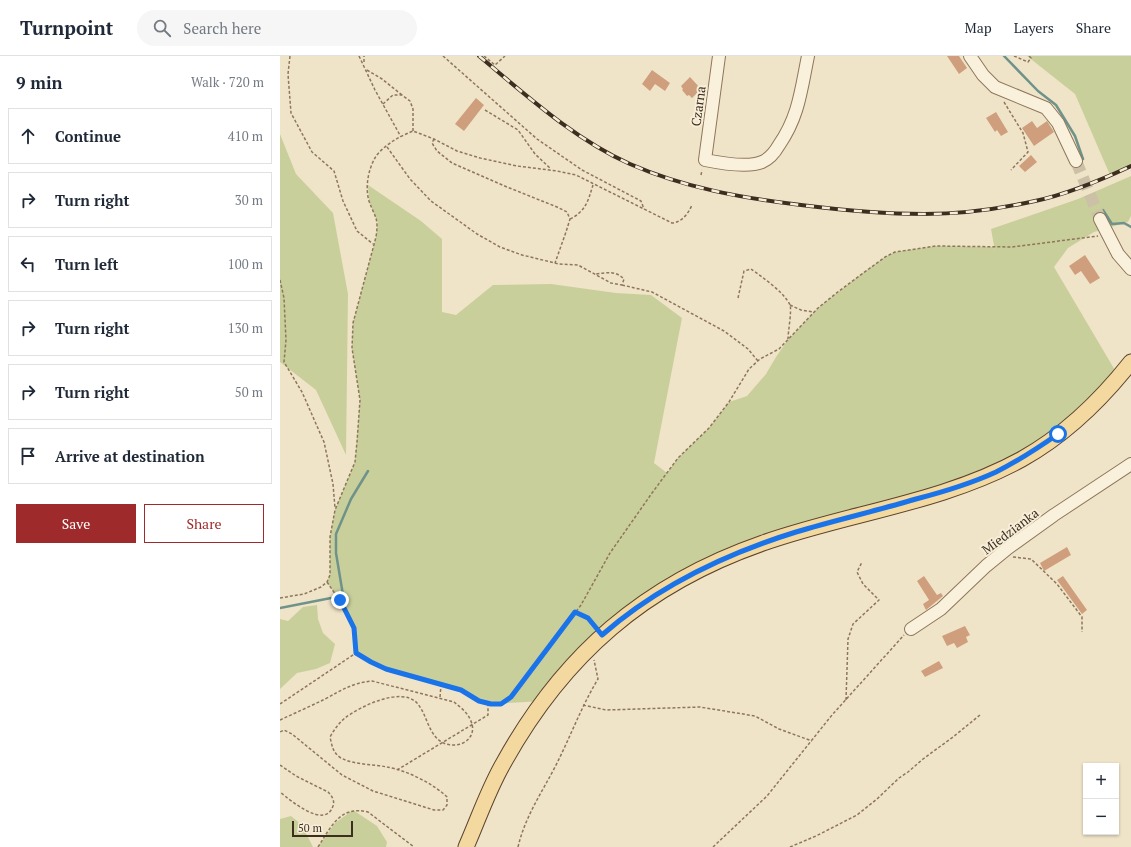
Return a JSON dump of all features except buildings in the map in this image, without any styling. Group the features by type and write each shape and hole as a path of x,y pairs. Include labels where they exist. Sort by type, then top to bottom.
{"main road":[{"path":"466,847 502,767 523,730 560,678 602,635 636,608 659,592 695,572 730,556 797,532 955,488 995,472 1023,458 1075,421 1105,393 1131,362"}],"street":[{"name":"Czarna","path":"719,56 705,160 752,165 763,162 771,156 786,135 794,120 808,56"},
{"path":"970,56 983,75 995,87 1046,108 1058,123 1076,161"},
{"path":"1100,219 1118,254 1131,268"},
{"name":"Miedzianka","path":"911,629 940,609 986,566 1008,548 1131,464"}],"path":[{"path":"290,56 288,74 291,113 312,152 334,171 343,201 357,231 374,244"},
{"path":"359,56 400,137"},
{"path":"364,56 364,64"},
{"path":"443,56 537,139 582,170 641,201 644,209"},
{"path":"484,56 494,65 505,56"},
{"path":"1014,56 1028,62 1031,58 1029,56"},
{"path":"366,70 382,79 410,101 413,110 413,131"},
{"path":"995,87 1023,133 1028,152 1011,170"},
{"path":"382,104 393,96 402,95"},
{"path":"485,110 518,130 535,154 552,170"},
{"path":"280,598 304,594 321,587 327,582 330,574 330,537 335,510 355,462 360,400 352,348 353,324 378,223 368,197 369,176 375,158 394,140 413,131 434,139 457,151 480,158 517,166 552,170 576,176 672,223 677,223 686,216 692,205"},
{"path":"434,139 432,143 437,151 452,163 507,188 557,207 566,212 570,220"},
{"path":"387,147 410,179 431,201 477,234 500,247 522,255 555,263 578,265 611,283 652,292 724,331 748,349 758,361"},
{"path":"555,263 570,220 587,204 593,185"},
{"path":"356,653 386,669 461,690 479,701 501,704 511,697 575,612 610,553 652,493 678,458 696,442 713,423 736,392 749,369 760,359 774,352 814,312 860,275 895,252 936,246 1012,247 1098,236 1110,238"},
{"path":"738,298 744,271 751,269 768,281 790,305 801,310 814,312"},
{"path":"595,274 611,272 620,274 624,279 622,285"},
{"path":"280,280 284,298 286,340 284,362 302,392 324,442 333,484 335,510"},
{"path":"788,339 790,305"},
{"path":"1008,548 1012,557 1031,559 1057,584 1082,617 1082,632"},
{"path":"846,700 848,639 853,624 879,600 863,584 857,572 862,562"},
{"path":"327,582 340,600 354,628 356,653"},
{"path":"575,612 588,618 602,635"},
{"path":"713,847 767,796 846,700 900,638 911,629"},
{"path":"518,847 531,810 555,767 598,679 594,656 590,647"},
{"path":"280,704 356,653"},
{"path":"280,720 346,687 360,682 372,681 440,697 454,702 463,709 472,724 471,736 466,742 457,746 445,744 434,736 418,704 412,699 399,697 374,702 361,708 345,718 335,728 330,737 333,750 341,758 351,762 388,767 427,782 439,790 447,798 447,805 443,810 434,810 373,791 342,775 292,734 284,730 280,732"},
{"path":"440,697 441,685"},
{"path":"397,770 442,741 488,715 488,703"},
{"path":"584,705 606,710 700,708 754,716 779,729 812,741"},
{"path":"790,847 816,836 857,815 877,800 922,759 953,737 980,715"},
{"path":"280,765 296,776 328,792 332,796 334,803 333,808 327,814 313,814 294,803 280,792"},
{"path":"318,847 341,816 349,811 359,810 372,815 414,847"}],"green space":[{"path":"1027,56 1131,56 1131,165 1110,175 1075,94"},
{"path":"280,134 296,174 333,213 348,294 346,455 316,390 280,362"},
{"path":"1131,176 1131,216 1128,222 1094,232 1068,248 1054,267 1119,377 1023,458 797,532 659,592 543,701 491,704 479,701 461,691 386,669 356,653 354,628 340,601 327,582 330,575 330,537 335,510 355,462 360,400 352,348 353,323 376,237 378,223 369,201 368,185 421,221 442,239 442,312 456,315 493,285 551,284 616,293 651,295 682,318 654,463 667,473 678,458 709,428 729,402 747,396 766,374 787,341 818,308 885,257 895,252 936,246 994,247 995,251 991,229 1078,199"},
{"path":"317,605 318,619 323,633 335,644 330,663 316,669 297,673 280,689 280,619 288,621 303,607"},
{"path":"353,810 377,826 387,842 386,847 318,847 335,823"},
{"path":"291,816 302,825 313,847 280,847 280,819"}],"waterway":[{"path":"1004,56 1038,91 1056,105 1075,136 1083,159"},
{"path":"1103,210 1112,224 1124,223 1131,227"},
{"path":"343,595 336,553 336,534 351,499 368,471"},
{"path":"280,608 331,598"}],"tunnel":[{"path":"1076,161 1100,219"}],"railway":[{"path":"479,56 551,115 589,142 609,154 630,164 672,180 714,191 757,199 816,207 909,214 966,212 1008,206 1060,195 1131,166"}],"route":[{"path":"340,600 354,628 356,653 386,669 461,690 479,701 491,704 501,704 511,697 575,612 588,618 602,635 621,619 659,592 695,572 730,556 762,543 797,532 955,488 995,472 1023,458 1058,434"}]}
